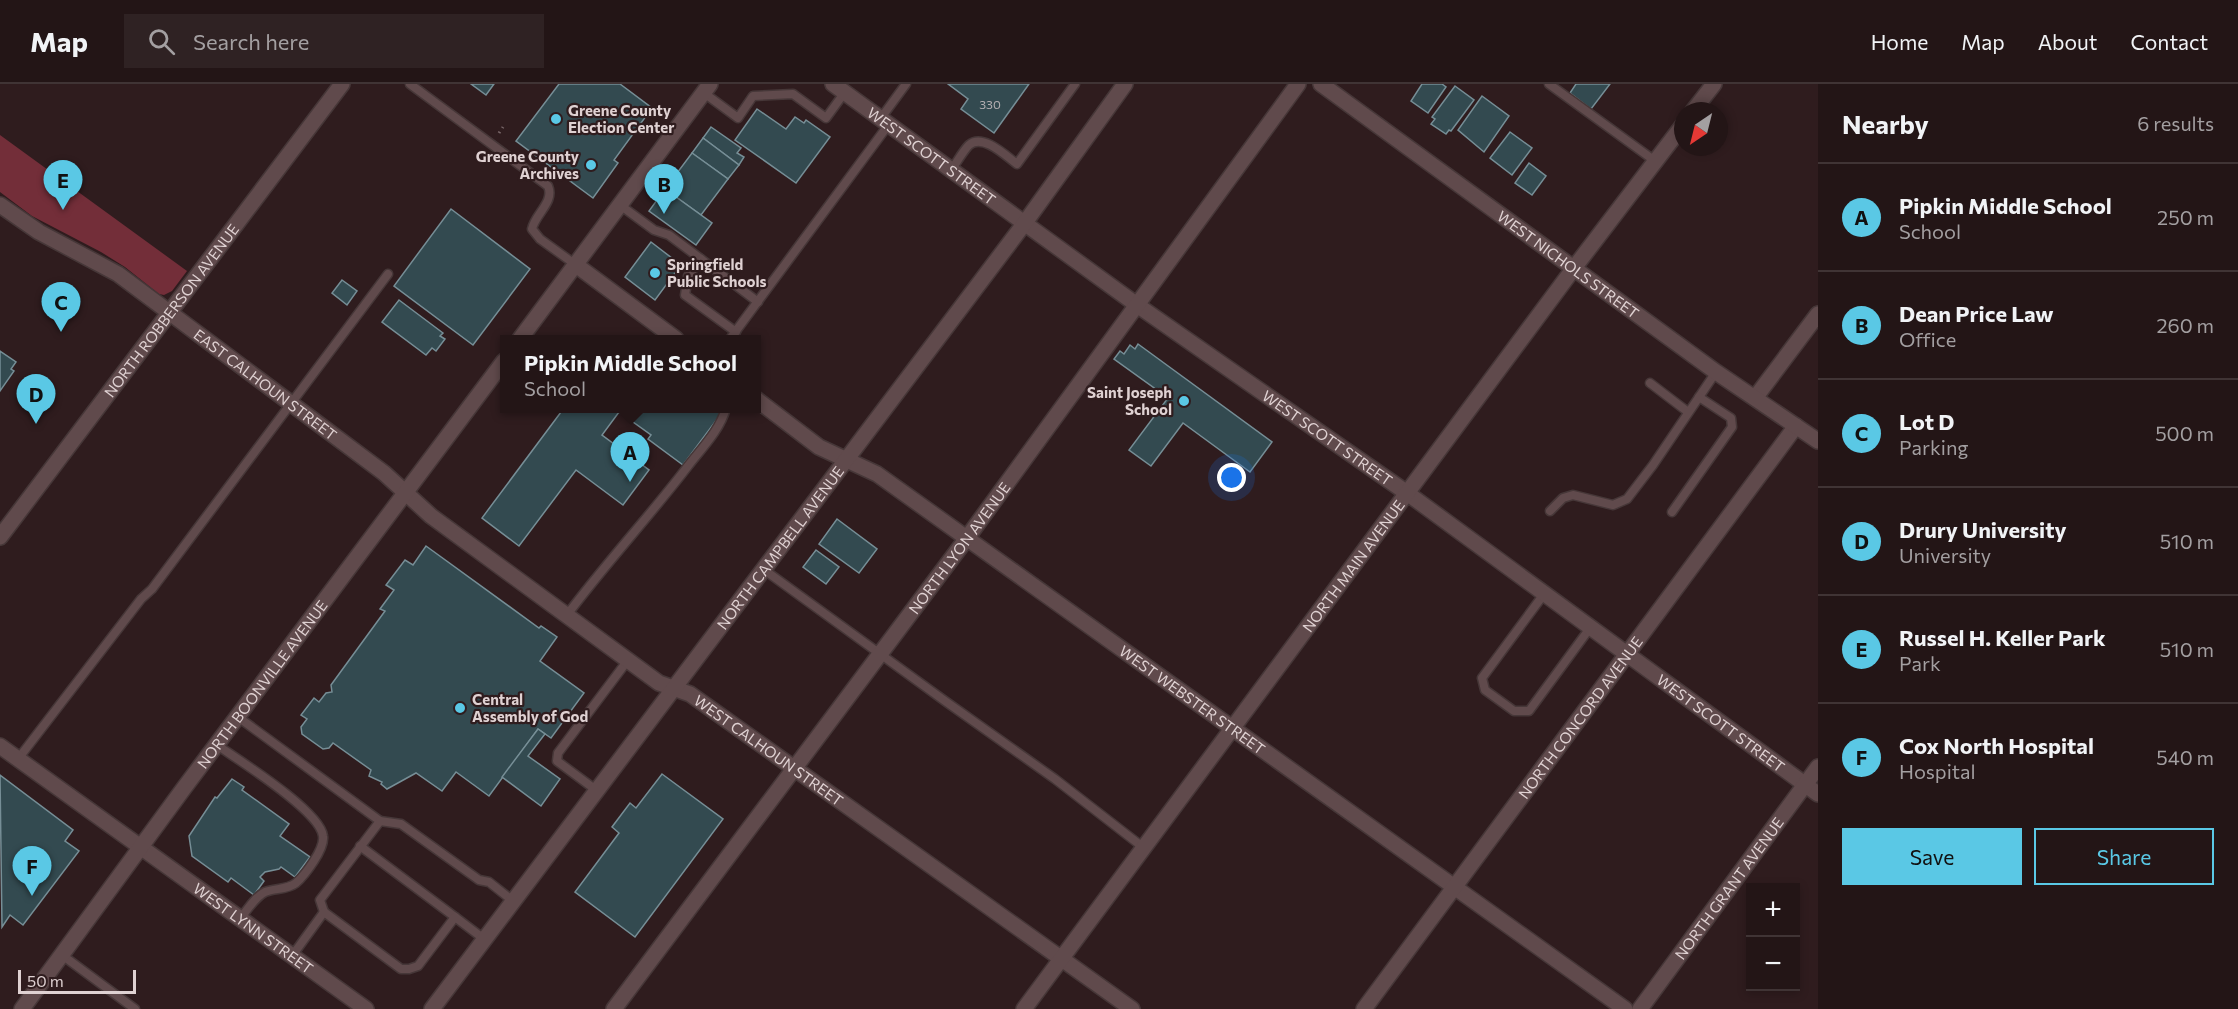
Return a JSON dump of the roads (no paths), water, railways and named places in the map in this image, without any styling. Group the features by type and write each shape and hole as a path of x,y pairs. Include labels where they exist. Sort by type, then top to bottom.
{"street":[{"name":"NORTH ROBBERSON AVENUE","path":"0,537 342,84"},
{"name":"NORTH CAMPBELL AVENUE","path":"432,1009 1024,224 1125,84"},
{"name":"NORTH LYON AVENUE","path":"614,1009 967,538 1298,84"},
{"name":"WEST NICHOLS STREET","path":"1321,84 1716,372 1818,441"},
{"path":"1701,102 1714,84"},
{"path":"523,335 707,88"},
{"name":"WEST SCOTT STREET","path":"839,88 1137,305 1407,493 1818,794"},
{"name":"NORTH MAIN AVENUE","path":"1024,1009 1674,137"},
{"name":"EAST CALHOUN STREET","path":"0,205 47,237 107,267 384,473 406,493"},
{"path":"576,265 671,335"},
{"path":"1755,398 1818,314"},
{"name":"NORTH BOONVILLE AVENUE","path":"22,1009 140,847 500,366"},
{"name":"WEST WEBSTER STREET","path":"761,403 819,447 878,474 1625,1009"},
{"name":"NORTH CONCORD AVENUE","path":"1364,1009 1796,426"},
{"name":"WEST CALHOUN STREET","path":"406,493 426,512 659,683 690,694 1132,1009"},
{"name":"WEST LYNN STREET","path":"0,746 366,1009"},
{"name":"NORTH GRANT AVENUE","path":"1640,1009 1818,767"}],"lane":[{"path":"410,84 548,186 549,198 533,223 532,229 540,239 576,265"},
{"path":"734,335 885,121 906,84"},
{"path":"952,170 970,144 978,142 990,144 1017,164 1075,84"},
{"path":"1549,84 1655,161"},
{"path":"707,88 738,118 753,96 793,94 826,118 839,88"},
{"path":"620,206 654,230 669,235 758,302"},
{"path":"702,259 688,276 685,295 732,335"},
{"path":"18,759 141,599 159,580 388,273"},
{"path":"1550,511 1563,498 1573,495 1613,505 1627,499 1716,372"},
{"path":"1650,383 1688,412"},
{"path":"1672,512 1732,426 1731,418 1699,397"},
{"path":"567,615 598,573 677,481 719,425 724,413"},
{"path":"764,569 1055,779 1144,848"},
{"path":"1544,594 1482,678 1485,690 1514,711 1528,711 1590,628"},
{"path":"596,790 557,762 558,753 628,660"},
{"path":"238,717 380,820 401,824 478,880 489,882 513,901"},
{"path":"217,745 302,807 321,825 324,839 322,847 303,877 292,886 265,892 256,899 240,919"},
{"path":"380,820 320,900 324,912 401,969 418,966 455,917"},
{"path":"360,846 484,939"},
{"path":"292,956 324,912"},
{"path":"62,955 135,1009"}],"place":[{"name":"Greene County Election Center","path":"556,119"},
{"name":"Greene County Archives","path":"591,165"},
{"name":"Russel H. Keller Park","path":"63,210"},
{"name":"Dean Price Law","path":"664,214"},
{"name":"Springfield Public Schools","path":"655,273"},
{"name":"Lot D","path":"61,332"},
{"name":"Saint Joseph School","path":"1184,401"},
{"name":"Drury University","path":"36,424"},
{"name":"Pipkin Middle School","path":"630,482"},
{"name":"Central Assembly of God","path":"460,708"},
{"name":"Cox North Hospital","path":"32,896"}]}
